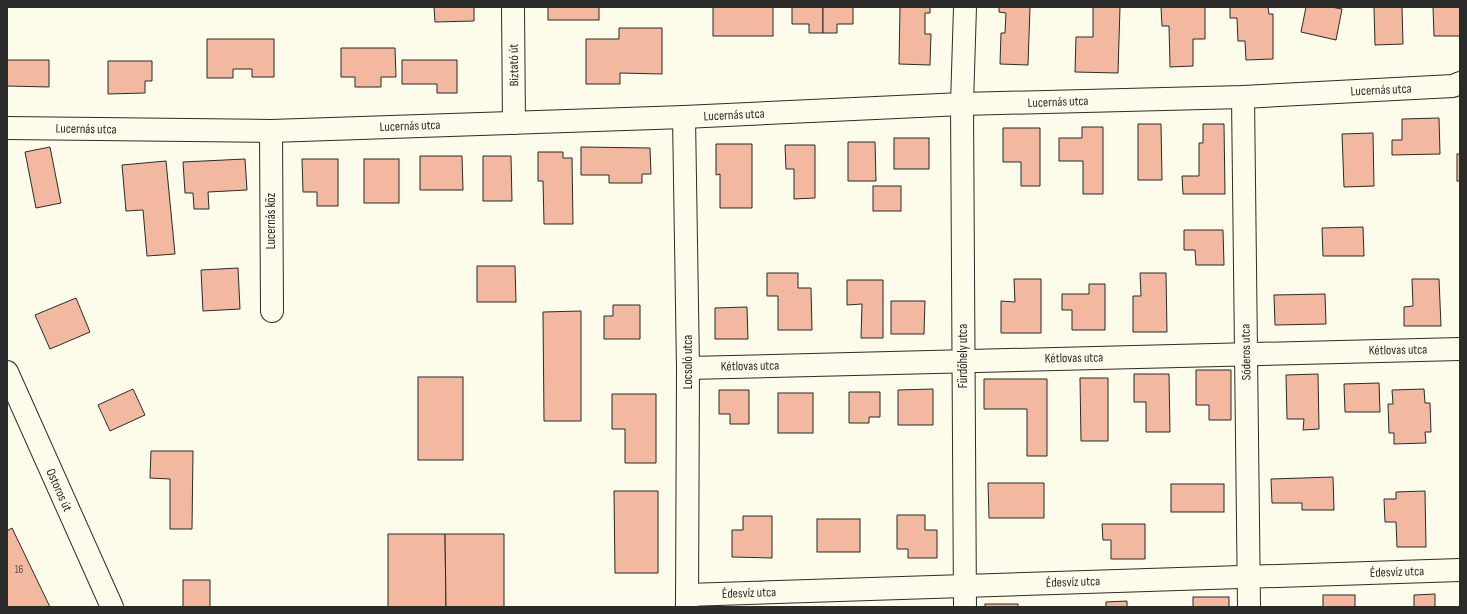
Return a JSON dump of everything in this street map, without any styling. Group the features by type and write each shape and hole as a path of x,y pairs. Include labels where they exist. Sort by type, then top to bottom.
{"street":[{"name":"Biztató út","path":"513,7 514,123"},
{"name":"Fürdőhely utca","path":"964,7 962,104 965,607"},
{"name":"Lucernás utca","path":"7,128 271,131 684,117 962,104 1243,97 1453,86 1460,83"},
{"name":"Sóderos utca","path":"1243,97 1249,607"},
{"name":"Locsoló utca","path":"684,117 688,368 687,601"},
{"name":"Lucernás köz","path":"271,131 272,311"},
{"name":"Kétlovas utca","path":"688,368 1460,349"},
{"name":"Ostoros út","path":"7,372 112,607"},
{"name":"Édesvíz utca","path":"687,601 964,586 1460,570"}],"building":[{"path":"434,7 474,7 474,21 435,22"},
{"path":"548,7 599,7 599,20 548,20"},
{"path":"713,7 773,7 773,36 713,36"},
{"path":"792,7 823,7 823,33 809,33 809,24 792,24"},
{"path":"823,7 853,7 853,24 837,24 837,33 823,33"},
{"path":"900,7 930,7 930,13 925,13 925,34 931,34 930,65 899,64"},
{"path":"999,7 1030,7 1028,65 1000,64 1001,33 1005,33 1006,13 999,12"},
{"path":"1093,7 1120,7 1118,73 1075,72 1076,37 1093,37"},
{"path":"1161,7 1205,7 1205,39 1193,39 1193,66 1170,67 1169,26 1162,26"},
{"path":"1230,7 1268,7 1269,14 1273,14 1273,59 1246,60 1245,41 1238,41 1237,18 1230,18"},
{"path":"1306,7 1331,7 1342,9 1336,40 1301,32"},
{"path":"1374,7 1402,7 1403,44 1375,45"},
{"path":"1433,7 1460,7 1460,36 1434,36"},
{"path":"619,28 662,28 662,74 620,73 620,84 586,84 586,39 619,39"},
{"path":"207,39 274,39 274,77 252,77 252,69 233,69 233,78 207,78"},
{"path":"341,48 395,48 396,77 381,77 381,87 355,87 355,77 341,77"},
{"path":"7,60 49,60 49,87 7,86"},
{"path":"402,60 457,60 457,93 437,93 437,84 402,84"},
{"path":"108,61 152,61 152,81 145,81 145,93 108,94"},
{"path":"1439,118 1440,154 1392,155 1392,140 1402,140 1402,119"},
{"path":"1138,124 1161,124 1162,180 1138,180"},
{"path":"1203,124 1224,124 1225,194 1183,194 1182,176 1199,176 1199,143 1203,143"},
{"path":"1082,127 1103,127 1103,194 1083,194 1083,161 1059,161 1059,138 1082,138"},
{"path":"1003,128 1040,128 1040,186 1021,186 1021,162 1003,162"},
{"path":"1373,133 1374,186 1344,187 1342,134"},
{"path":"894,138 929,138 929,169 894,169"},
{"path":"848,142 875,142 876,181 848,181"},
{"path":"716,144 752,144 752,208 720,208 720,174 716,175"},
{"path":"785,145 815,145 815,198 794,199 794,169 786,169"},
{"path":"50,147 61,203 36,208 25,152"},
{"path":"581,147 650,148 651,174 642,174 642,183 609,183 609,175 581,175"},
{"path":"538,152 563,152 563,158 572,158 573,224 544,224 543,181 538,181"},
{"path":"1457,154 1460,154 1460,181 1457,181"},
{"path":"420,156 462,156 463,190 420,190"},
{"path":"483,156 511,156 512,201 483,201"},
{"path":"245,159 247,190 208,192 209,209 194,209 193,193 185,193 183,162"},
{"path":"302,159 338,159 338,206 317,206 317,192 303,192"},
{"path":"364,159 399,159 399,203 364,203"},
{"path":"166,161 175,254 147,256 143,210 126,211 122,165"},
{"path":"873,186 901,186 901,211 873,211"},
{"path":"1363,227 1364,256 1323,256 1322,228"},
{"path":"1184,230 1223,230 1224,265 1196,265 1195,250 1184,250"},
{"path":"477,266 515,266 516,302 477,302"},
{"path":"238,268 240,309 203,311 201,270"},
{"path":"767,273 798,273 798,288 811,288 812,330 778,330 778,296 767,296"},
{"path":"1140,273 1166,273 1167,332 1133,332 1133,296 1141,296"},
{"path":"1014,279 1041,279 1041,333 1001,333 1001,301 1015,302"},
{"path":"1412,279 1439,279 1441,326 1404,326 1404,307 1413,306"},
{"path":"847,280 883,280 883,338 861,338 862,304 847,305"},
{"path":"1089,284 1105,284 1105,330 1072,330 1072,310 1062,310 1062,294 1089,294"},
{"path":"1325,294 1326,324 1275,325 1274,295"},
{"path":"76,298 90,332 50,349 35,315"},
{"path":"891,301 925,301 924,334 891,334"},
{"path":"613,305 640,305 640,339 604,339 604,316 613,316"},
{"path":"747,307 748,339 715,339 715,308"},
{"path":"581,311 581,421 544,421 543,312"},
{"path":"1196,370 1231,370 1231,420 1209,420 1209,405 1196,405"},
{"path":"1134,374 1169,374 1170,432 1146,432 1146,402 1134,402"},
{"path":"1318,374 1319,429 1303,430 1304,419 1287,419 1286,375"},
{"path":"418,377 463,377 463,460 418,460"},
{"path":"1080,378 1108,378 1108,441 1081,441"},
{"path":"984,379 1047,379 1047,456 1027,456 1027,409 984,409"},
{"path":"1379,383 1380,412 1345,412 1344,384"},
{"path":"133,389 145,415 110,431 98,405"},
{"path":"933,389 933,425 898,425 898,390"},
{"path":"1424,389 1425,403 1430,403 1431,432 1425,432 1426,443 1394,444 1394,433 1389,433 1388,404 1393,404 1392,390"},
{"path":"719,390 749,390 749,424 730,424 730,414 719,414"},
{"path":"849,392 880,392 880,417 869,417 869,423 849,423"},
{"path":"778,393 813,393 813,433 778,433"},
{"path":"612,394 656,394 656,463 625,463 625,429 612,429"},
{"path":"151,451 193,451 192,529 170,529 170,479 150,478"},
{"path":"1333,477 1334,510 1302,510 1302,503 1272,503 1271,479"},
{"path":"988,483 1044,483 1044,518 989,518"},
{"path":"1171,484 1224,484 1224,512 1171,512"},
{"path":"614,491 658,491 658,573 615,573"},
{"path":"1425,491 1426,547 1397,547 1396,522 1385,522 1384,499 1396,499 1396,492"},
{"path":"897,515 925,515 925,530 937,530 937,558 908,558 908,549 897,549"},
{"path":"743,516 772,516 772,558 732,557 732,530 743,530"},
{"path":"817,519 860,519 860,552 817,552"},
{"path":"1102,524 1145,524 1145,559 1111,559 1111,540 1103,540"},
{"path":"12,528 50,607 7,607 7,531"},
{"path":"388,534 445,534 446,607 388,607"},
{"path":"445,534 504,534 504,607 446,607"},
{"path":"183,580 210,580 210,607 183,607"},
{"path":"1435,594 1435,607 1414,607 1414,595"},
{"path":"1323,595 1355,595 1355,607 1323,607"},
{"path":"1193,597 1229,597 1229,607 1193,607"},
{"path":"1127,601 1127,607 1106,607 1106,602"},
{"path":"985,604 1018,604 1018,607 985,607"}]}
